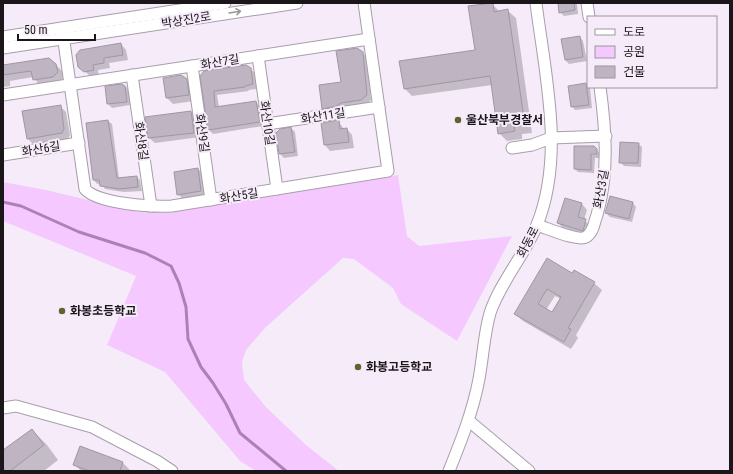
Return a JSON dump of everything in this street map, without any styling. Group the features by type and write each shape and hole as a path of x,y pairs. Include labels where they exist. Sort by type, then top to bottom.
{"street":[{"name":"박상진2로","path":"3,48 63,33 225,3"},
{"name":"박상진2로","path":"3,37 63,33 297,3"},
{"name":"화산5길","path":"63,33 85,189 89,193 101,198 151,206 172,206 388,171 364,3"},
{"name":"화동로","path":"449,471 469,421 479,380 486,330 495,301 529,242 544,206 549,178 551,138 550,108 536,3"},
{"path":"587,3 589,16"},
{"name":"화산7길","path":"70,85 369,39"},
{"name":"화산10길","path":"258,56 277,190"},
{"name":"화산9길","path":"192,66 211,200"},
{"name":"화산8길","path":"132,75 151,206"},
{"path":"3,95 70,85"},
{"name":"화산3길","path":"537,225 579,239 586,237 592,231 603,186 606,136 600,88"},
{"name":"화산11길","path":"267,124 379,107"},
{"path":"512,148 532,145 551,138 606,136"},
{"name":"화산6길","path":"3,155 78,143"},
{"path":"3,408 16,406 92,427 157,461 172,471"},
{"path":"469,421 529,471"}],"green space":[{"path":"398,175 407,236 419,246 512,236 457,341 401,304 393,288 354,259 343,258 266,327 246,350 242,362 244,380 266,407 306,445 339,471 256,471 240,461 165,372 107,345 136,276 3,221 3,182 46,190 139,212 169,213"}],"building":[{"path":"493,3 494,12 508,9 525,125 514,127 515,131 498,134 490,76 404,89 399,61 475,50 468,6"},
{"path":"558,3 574,3 575,10 559,13"},
{"path":"580,36 583,57 565,60 561,39"},
{"path":"121,43 123,55 104,58 104,63 93,65 94,70 84,72 78,67 76,55 80,50"},
{"path":"357,48 363,52 367,95 361,100 341,103 337,106 322,109 319,85 341,82 336,51"},
{"path":"49,58 56,64 58,72 53,77 33,80 31,71 3,75 3,65"},
{"path":"246,65 251,68 253,84 245,87 214,91 215,107 256,101 260,122 208,130 200,76 204,71"},
{"path":"181,75 187,79 189,95 166,98 163,78"},
{"path":"586,83 589,105 571,107 568,86"},
{"path":"122,84 125,86 127,102 107,104 105,86"},
{"path":"61,105 64,129 62,133 27,139 22,111"},
{"path":"191,111 194,133 148,138 145,117"},
{"path":"108,120 117,178 137,176 138,187 120,189 100,186 99,180 93,180 86,123"},
{"path":"339,120 340,129 347,128 349,142 324,145 321,123"},
{"path":"291,127 295,152 279,154 276,133 280,129"},
{"path":"620,142 639,143 638,163 619,163"},
{"path":"574,146 594,146 597,149 597,154 591,154 591,170 574,169"},
{"path":"198,168 201,191 177,195 174,172"},
{"path":"610,196 633,202 629,219 605,213"},
{"path":"565,198 582,203 578,217 586,219 583,231 557,223"},
{"path":"547,258 572,273 574,270 595,282 568,328 571,329 564,342 514,314","holes":["547,289 561,297 552,312 538,304"]},
{"path":"32,429 44,445 10,471 6,471 3,467 3,450"},
{"path":"80,446 123,462 120,471 89,471 73,465"}],"waterway":[{"path":"3,202 21,206 79,232 145,253 171,266 179,283 186,307 188,339 201,367 226,404 240,433 286,471"}],"place":[{"name":"울산북부경찰서","path":"458,120"},
{"name":"화봉초등학교","path":"62,311"},
{"name":"화봉고등학교","path":"358,367"}]}
